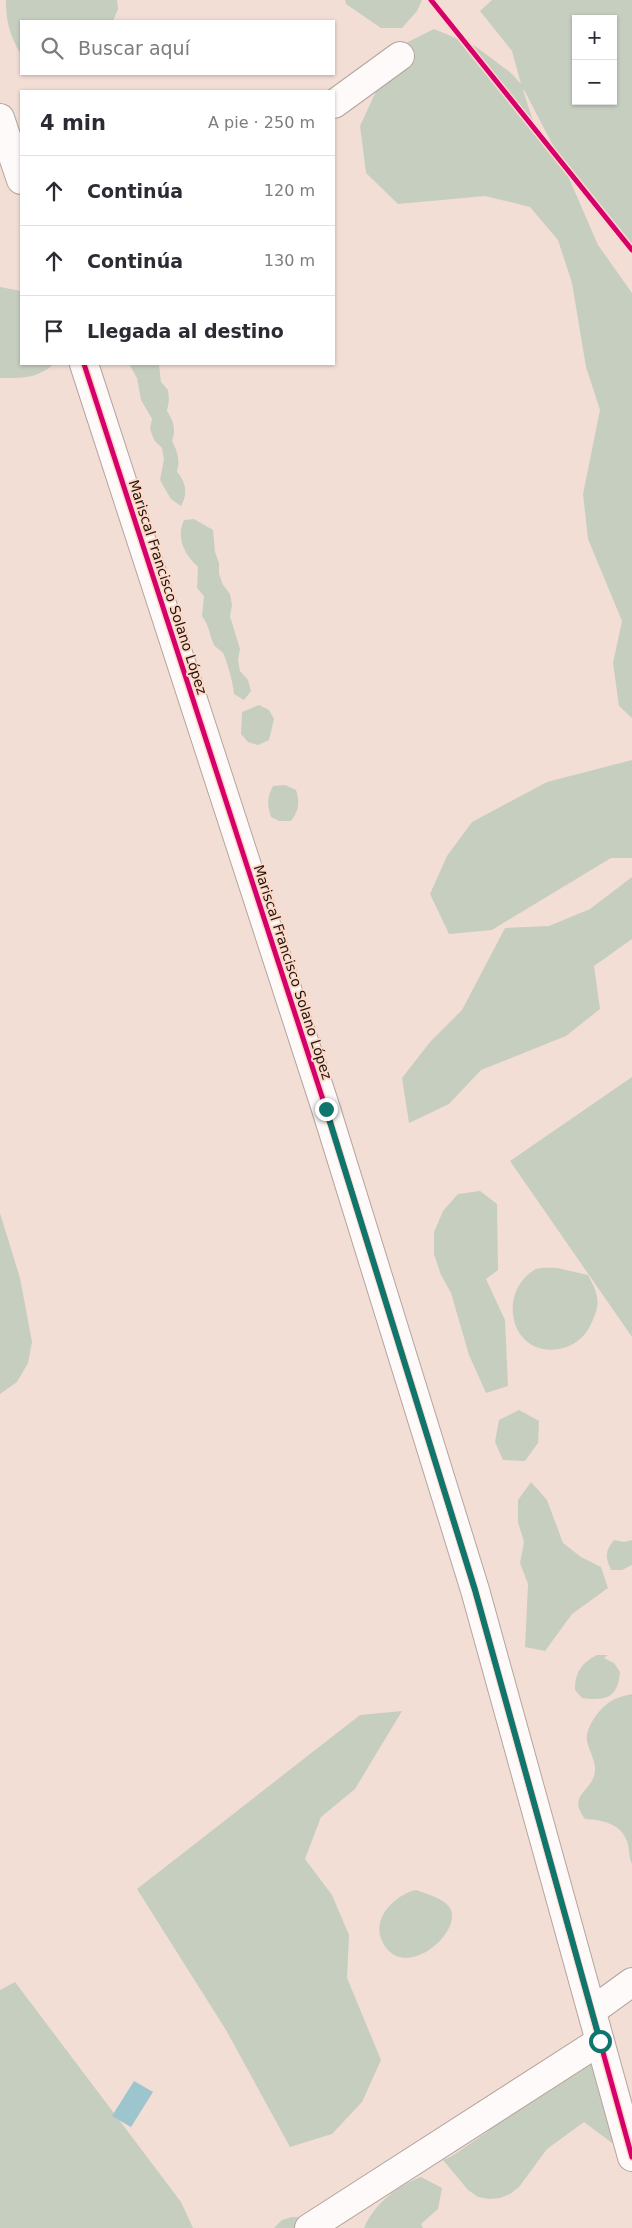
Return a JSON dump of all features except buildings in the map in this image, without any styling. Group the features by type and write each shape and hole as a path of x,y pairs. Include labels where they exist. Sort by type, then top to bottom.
{"street":[{"path":"335,103 400,56"},
{"path":"0,118 20,177"},
{"name":"Mariscal Francisco Solano López","path":"84,365 326,1109 475,1590 632,2156"},
{"path":"592,2011 632,1982"},
{"path":"309,2228 600,2041"}],"green space":[{"path":"6,0 117,0 118,9 113,20 20,20 20,53 9,29"},
{"path":"345,0 422,0 417,11 402,28 381,28 346,4"},
{"path":"492,0 632,0 632,251 565,169 598,245 632,293 632,718 619,706 613,663 622,621 588,539 583,494 600,410 586,367 572,283 558,240 530,207 485,196 398,204 366,173 360,126 396,48 434,29 475,46 511,73 521,84 512,51 480,11","holes":["524,90 561,161 534,124"]},
{"path":"0,287 20,291 20,365 53,365 35,375 22,378 0,378"},
{"path":"130,365 159,365 161,382 168,390 167,411 174,426 172,441 178,456 177,472 185,488 185,497 181,506 171,499 160,480 164,459 162,448 154,440 150,429 152,419 141,400 137,378"},
{"path":"194,519 213,530 219,574 223,585 230,594 232,605 230,616 240,649 238,660 240,671 248,680 251,691 244,700 234,694 225,656 214,645 202,616 204,596 197,588 198,567 185,551 181,539 184,520"},
{"path":"259,705 269,710 274,719 269,740 258,745 248,742 241,734 242,712"},
{"path":"632,760 632,858 611,858 492,930 449,934 430,894 447,856 472,822 547,782"},
{"path":"285,785 296,790 298,806 291,821 279,821 271,817 268,805 269,797 273,786"},
{"path":"632,877 632,939 594,966 600,1009 566,1036 481,1070 449,1104 409,1123 402,1078 430,1042 462,1010 505,928 549,926 590,909"},
{"path":"632,1077 632,1337 510,1161"},
{"path":"480,1191 497,1204 498,1270 486,1279 505,1320 508,1386 486,1393 469,1355 451,1293 441,1275 434,1254 434,1232 443,1211 458,1194"},
{"path":"0,1213 20,1278 32,1342 28,1363 17,1382 0,1394"},
{"path":"557,1268 588,1275 597,1295 596,1313 589,1328 576,1342 559,1349 542,1349 529,1343 520,1334 514,1321 515,1293 522,1280 534,1270"},
{"path":"519,1410 539,1421 538,1443 525,1461 503,1460 495,1442 499,1420"},
{"path":"531,1482 547,1500 563,1543 581,1557 601,1567 608,1588 572,1614 545,1651 525,1647 528,1584 520,1563 524,1542 518,1522 518,1500"},
{"path":"614,1540 624,1542 632,1540 632,1565 622,1570 611,1570 608,1561 607,1554"},
{"path":"597,1655 608,1655 604,1658 614,1663 620,1672 617,1687 609,1696 604,1698 582,1698 575,1690 576,1678 583,1665"},
{"path":"632,1694 632,1864 627,1841 620,1830 615,1826 598,1820 585,1819 578,1804 579,1798 590,1784 595,1771 587,1741 592,1721 609,1702"},
{"path":"402,1711 355,1789 321,1817 305,1859 332,1895 349,1935 347,1978 381,2060 362,2102 332,2134 290,2147 226,2030 137,1889 360,1715"},
{"path":"416,1890 444,1902 450,1908 452,1918 448,1929 440,1941 429,1950 416,1956 403,1958 392,1953 382,1941 379,1932 380,1924 387,1908 401,1896"},
{"path":"15,1982 181,2202 193,2228 0,2228 0,1990"},
{"path":"593,2053 624,2140 612,2143 584,2122 547,2149 519,2187 510,2194 500,2198 489,2199 478,2197 468,2190 443,2160 487,2132 501,2115"},
{"path":"421,2177 442,2188 438,2209 421,2224 423,2228 364,2228 368,2219 387,2197 403,2185"},
{"path":"292,2217 324,2219 337,2228 274,2228 282,2220"}],"water":[{"path":"134,2081 153,2092 131,2127 112,2116"}],"cycle path":[{"path":"431,0 632,250"},
{"path":"84,365 326,1109 475,1590 632,2157"}],"route":[{"path":"326,1109 475,1590 600,2041"}]}
